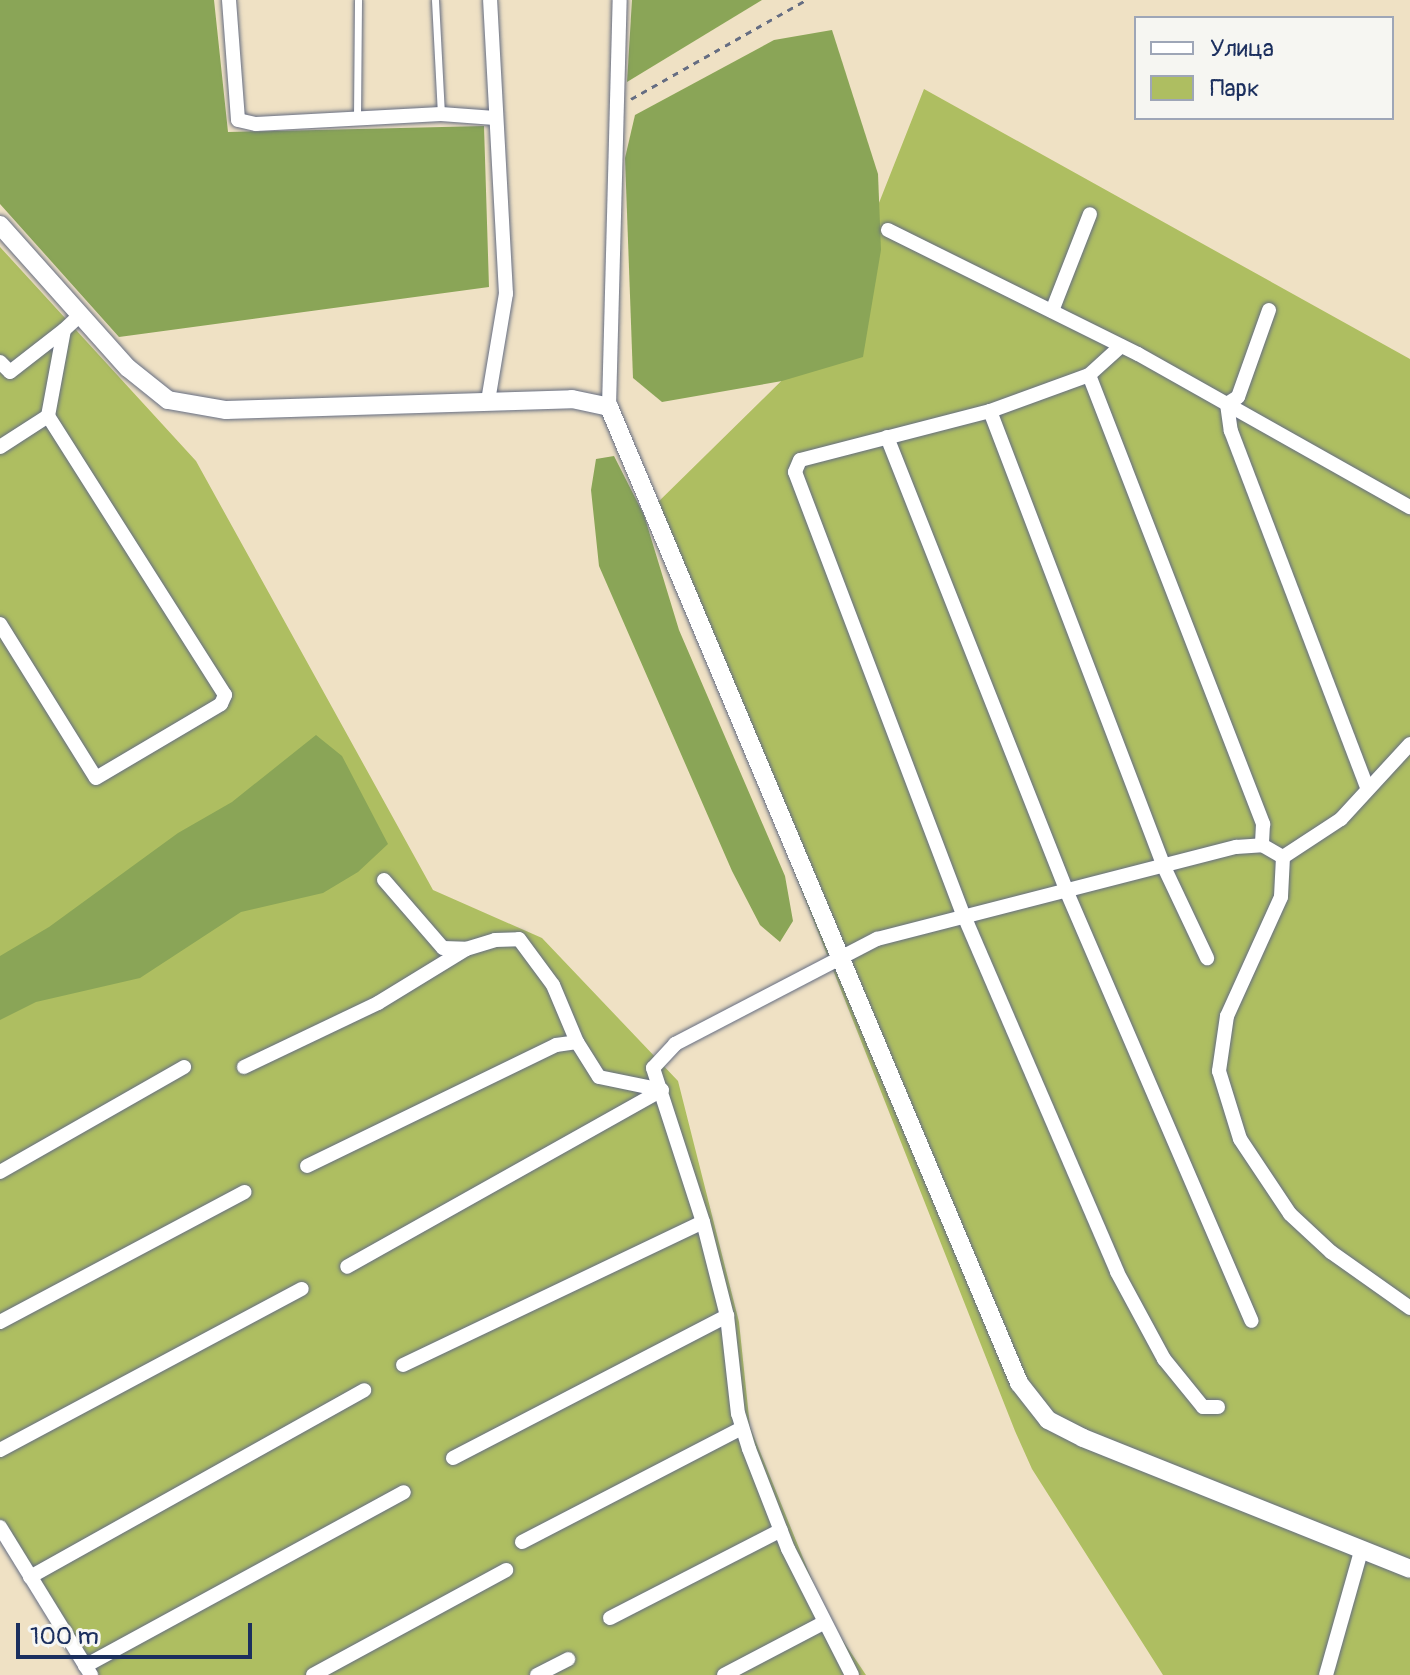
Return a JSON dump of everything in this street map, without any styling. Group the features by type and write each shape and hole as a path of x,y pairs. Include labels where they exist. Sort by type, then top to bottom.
{"street":[{"path":"229,0 238,120 256,124 441,114 495,118"},
{"path":"488,401 506,294 490,0"},
{"path":"620,0 609,407 839,961 1019,1383 1048,1420 1409,1572"},
{"path":"1052,311 1090,214"},
{"path":"0,225 128,368 168,400 197,407 572,399 609,407"},
{"path":"888,230 1121,346 1410,507"},
{"path":"1227,404 1238,397 1269,310"},
{"path":"0,362 10,372 81,314"},
{"path":"0,624 96,778 221,704 225,695 48,416 64,330"},
{"path":"1121,346 1089,375 990,411 800,460 795,472 964,916 1117,1272 1164,1359 1203,1407 1218,1407"},
{"path":"1089,375 1263,824 1262,845"},
{"path":"1227,404 1231,431 1367,788"},
{"path":"990,411 1164,867 1207,958"},
{"path":"0,447 48,416"},
{"path":"887,437 1066,890 1252,1321"},
{"path":"1283,857 1341,819 1410,744"},
{"path":"852,1675 823,1623 781,1530 742,1428 727,1316 703,1222 653,1068 675,1044 877,939 1066,890 1262,845 1283,857"},
{"path":"1283,857 1281,897 1227,1016 1219,1071 1228,1107 1240,1139 1290,1214 1331,1252 1410,1308"},
{"path":"384,880 443,948 466,949"},
{"path":"244,1067 378,1003 466,949 495,940 519,939 553,985 577,1042 599,1077 662,1090"},
{"path":"307,1166 556,1045 577,1042"},
{"path":"0,1172 184,1067"},
{"path":"347,1267 662,1090"},
{"path":"0,1322 245,1192"},
{"path":"403,1365 703,1222"},
{"path":"0,1450 302,1289"},
{"path":"453,1458 727,1316"},
{"path":"30,1577 364,1390"},
{"path":"522,1542 742,1428"},
{"path":"0,1527 88,1671 404,1492"},
{"path":"610,1618 781,1530"},
{"path":"1326,1675 1361,1551"},
{"path":"313,1675 506,1570"},
{"path":"724,1675 823,1623"},
{"path":"537,1675 568,1659"}],"lane":[{"path":"357,117 358,0"},
{"path":"435,0 441,114"}],"path":[{"path":"617,106 806,0"}],"green space":[{"path":"0,0 214,0 228,132 484,126 489,287 119,337 0,204"},
{"path":"632,0 762,0 627,82"},
{"path":"832,30 878,174 881,250 863,357 782,381 662,402 633,378 625,158 635,115 774,40"},
{"path":"924,89 1410,359 1410,1675 1163,1675 1032,1469 1015,1431 651,509 826,337"},
{"path":"0,247 196,461 433,890 542,938 678,1081 739,1322 750,1427 827,1617 866,1675 86,1675 0,1529"},
{"path":"614,456 644,515 679,630 785,876 793,921 780,942 760,925 732,871 599,566 591,490 596,459"},
{"path":"316,735 342,756 388,844 358,872 323,893 241,912 140,978 36,1002 0,1020 0,956 49,927 178,833 232,802"}]}
